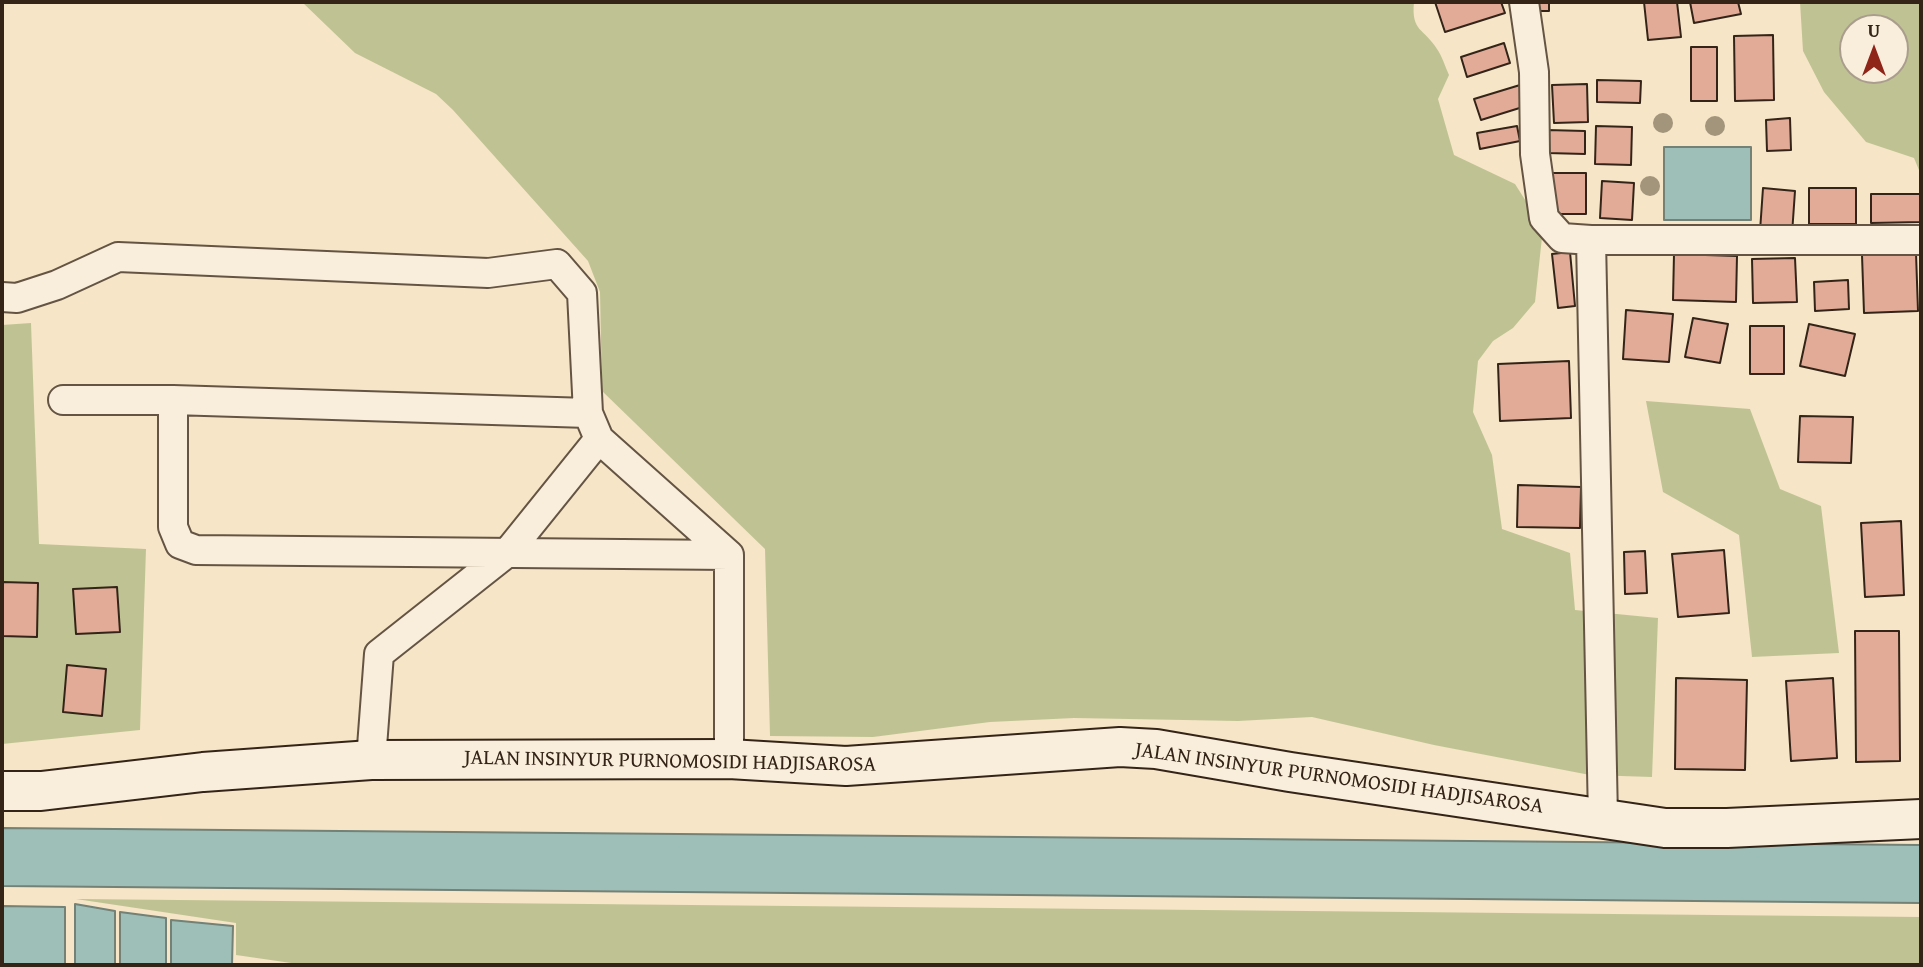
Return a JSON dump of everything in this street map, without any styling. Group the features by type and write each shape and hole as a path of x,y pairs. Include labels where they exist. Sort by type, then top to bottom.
{"street":[{"path":"1524,2 1534,72 1535,154 1544,218 1562,237 1591,240 1921,240"},
{"path":"1591,240 1603,818"},
{"path":"2,296 18,298 57,285 118,257 488,273 557,264 582,293 588,414 599,439 729,555 729,759"},
{"path":"63,400 173,400 588,414"},
{"path":"173,400 173,527 180,544 196,550 729,555"},
{"path":"371,760 379,654 508,552 599,439"},
{"name":"JALAN INSINYUR PURNOMOSIDI HADJISAROSA","path":"2,791 41,791 204,772 371,760 729,759 846,766 1120,747 1156,749 1290,772 1665,828 1727,828 1921,819"}],"green space":[{"path":"302,2 1414,2 1414,19 1439,52 1449,75 1438,99 1454,155 1515,184 1543,228 1535,302 1513,328 1493,341 1478,361 1473,412 1492,455 1502,529 1570,553 1575,610 1658,618 1652,777 1590,775 1434,745 1312,717 1238,721 1074,718 990,722 873,737 770,736 765,549 602,391 600,292 588,261 436,94 355,53"},
{"path":"1800,2 1921,2 1921,175 1914,158 1866,142 1824,92 1803,51"},
{"path":"31,323 39,544 146,549 140,730 2,744 2,325"},
{"path":"1646,401 1750,409 1780,489 1821,506 1839,653 1752,657 1739,535 1663,492"},
{"path":"76,899 1921,917 1921,965 305,965 236,955 236,923"}],"water":[{"path":"1664,147 1751,147 1751,220 1664,220"},
{"path":"2,828 1921,845 1921,903 2,886"},
{"path":"75,904 115,911 115,965 75,965"},
{"path":"2,906 65,907 65,965 2,965"},
{"path":"120,912 166,918 166,965 120,965"},
{"path":"171,920 233,926 232,965 171,965"}],"building":[{"path":"1435,2 1501,2 1505,13 1445,32"},
{"path":"1532,2 1549,2 1549,11 1532,11"},
{"path":"1644,2 1677,2 1681,37 1648,40"},
{"path":"1690,2 1738,2 1741,14 1694,23"},
{"path":"1773,35 1774,100 1735,101 1734,36"},
{"path":"1504,43 1510,63 1467,77 1461,57"},
{"path":"1691,47 1717,47 1717,101 1691,101"},
{"path":"1597,80 1641,81 1640,103 1597,102"},
{"path":"1587,84 1588,122 1554,123 1552,85"},
{"path":"1520,85 1526,106 1481,120 1474,99"},
{"path":"1790,118 1791,150 1767,151 1766,120"},
{"path":"1517,126 1520,141 1480,149 1477,133"},
{"path":"1596,126 1632,127 1631,165 1595,164"},
{"path":"1547,130 1585,131 1585,154 1547,153"},
{"path":"1552,173 1586,173 1586,214 1552,214"},
{"path":"1602,181 1634,183 1632,220 1600,218"},
{"path":"1763,188 1795,191 1792,234 1760,231"},
{"path":"1809,188 1856,188 1856,224 1809,224"},
{"path":"1871,194 1921,194 1921,222 1871,223"},
{"path":"1570,252 1575,306 1558,308 1552,254"},
{"path":"1916,253 1918,311 1864,313 1862,255"},
{"path":"1674,254 1737,256 1736,302 1673,300"},
{"path":"1795,258 1797,302 1753,303 1752,259"},
{"path":"1848,280 1849,309 1815,311 1814,282"},
{"path":"1626,310 1673,314 1669,362 1623,359"},
{"path":"1693,318 1728,324 1720,363 1685,357"},
{"path":"1809,324 1855,334 1845,376 1800,366"},
{"path":"1750,326 1784,326 1784,374 1750,374"},
{"path":"1569,361 1571,418 1500,421 1498,364"},
{"path":"1800,416 1853,417 1851,463 1798,462"},
{"path":"1518,485 1581,487 1580,528 1517,527"},
{"path":"1901,521 1904,595 1865,597 1861,523"},
{"path":"1724,550 1729,613 1678,617 1672,554"},
{"path":"1645,551 1647,593 1625,594 1624,552"},
{"path":"2,582 38,583 37,637 2,636"},
{"path":"117,587 120,632 76,634 73,589"},
{"path":"1855,631 1899,631 1900,761 1856,762"},
{"path":"67,665 106,669 102,716 63,712"},
{"path":"1676,678 1747,680 1745,770 1675,769"},
{"path":"1833,678 1837,758 1791,761 1786,681"}]}
